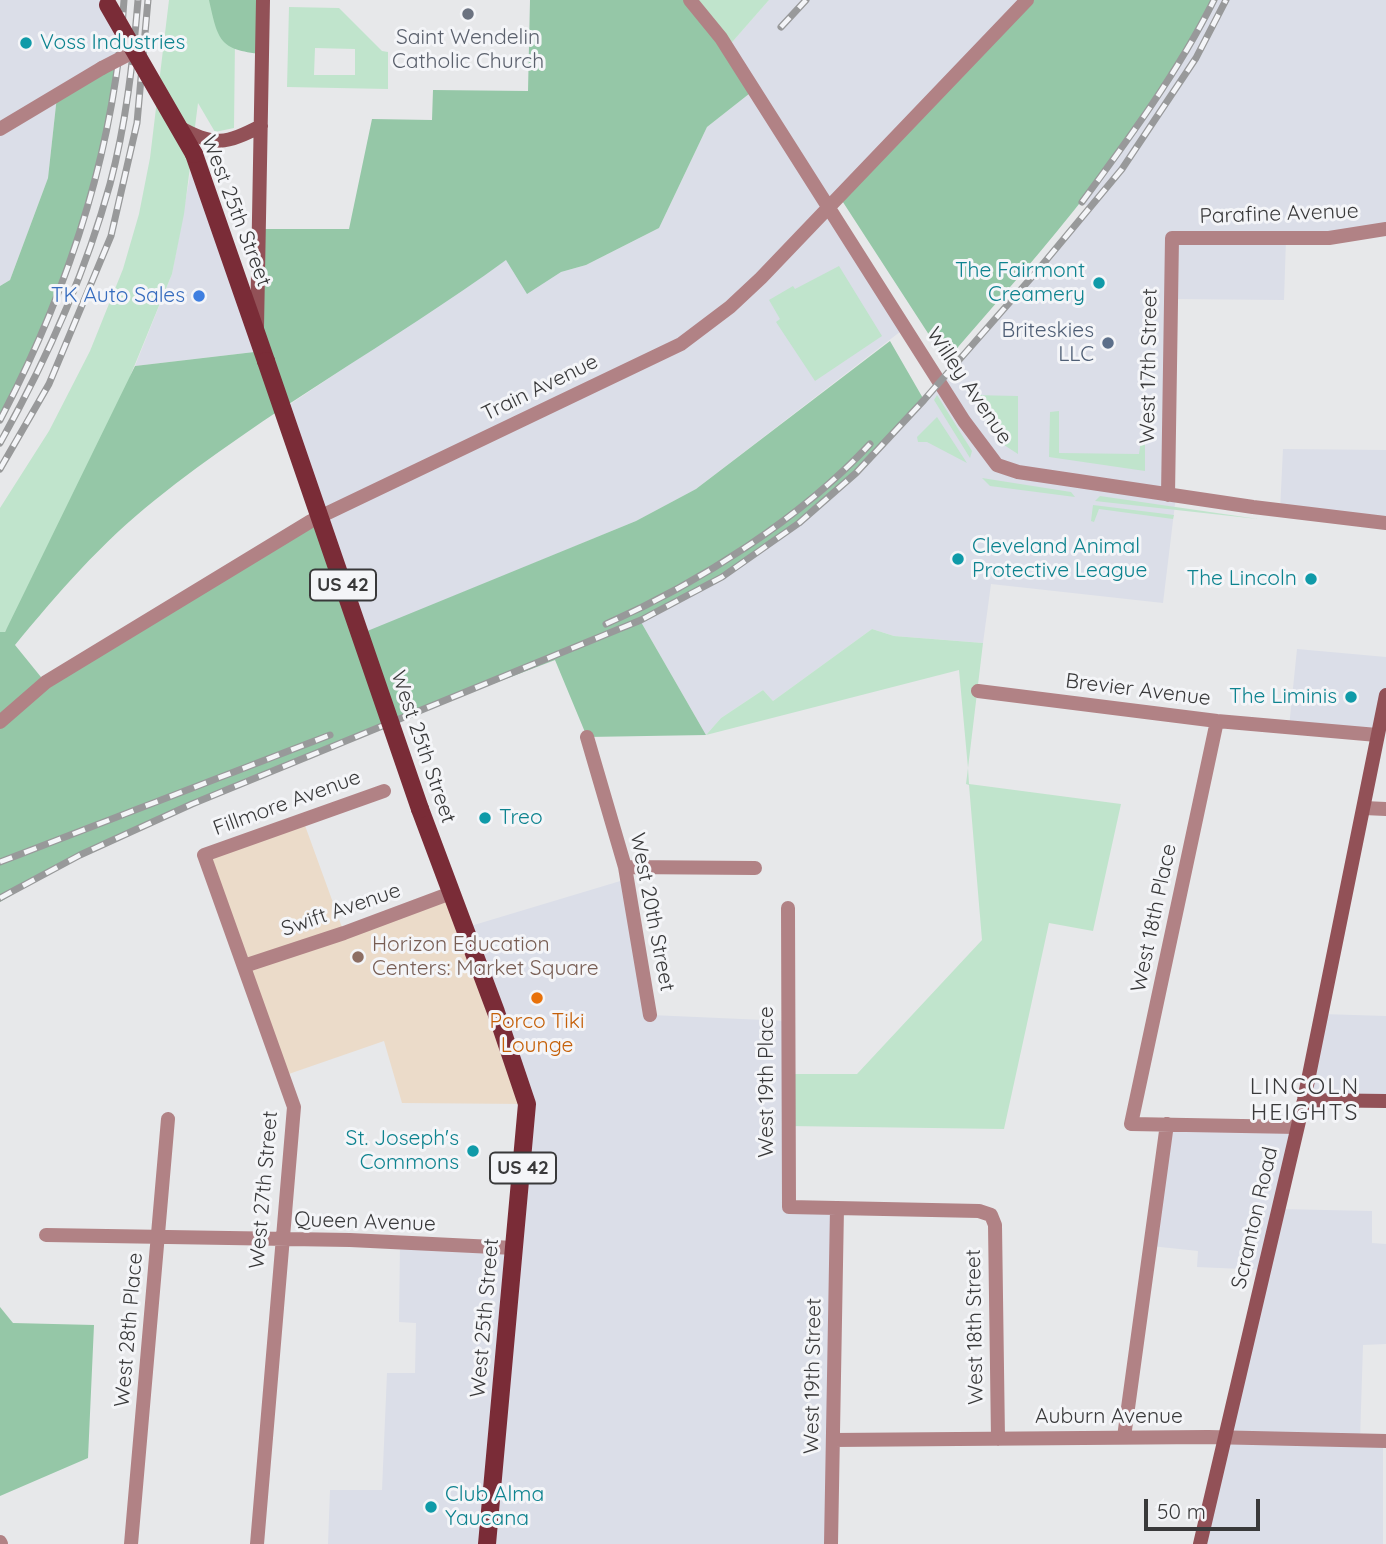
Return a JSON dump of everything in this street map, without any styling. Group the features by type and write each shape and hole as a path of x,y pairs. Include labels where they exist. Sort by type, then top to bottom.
{"main road":[{"name":"West 25th Street","path":"107,2 194,154 420,809 527,1104 486,1544"}],"street":[{"path":"257,332 263,0"},
{"name":"Willey Avenue","path":"690,0 722,38 964,421 997,465 1018,472 1168,495 1386,523"},
{"name":"Train Avenue","path":"0,722 46,682 311,521 681,344 730,307 761,278 1027,0"},
{"path":"0,130 135,51"},
{"path":"178,127 210,142 229,141 261,126"},
{"name":"Parafine Avenue","path":"1172,238 1329,238 1386,229"},
{"name":"West 17th Street","path":"1168,495 1172,238"},
{"name":"Brevier Avenue","path":"978,691 1217,721 1377,735"},
{"name":"Scranton Road","path":"1200,1544 1304,1100 1386,695"},
{"name":"West 18th Place","path":"1167,1124 1132,1124 1217,721"},
{"name":"West 20th Street","path":"587,737 625,867 650,1015"},
{"name":"Fillmore Avenue","path":"204,855 384,791"},
{"path":"1364,808 1386,809"},
{"name":"West 27th Street","path":"204,855 294,1107 257,1544"},
{"path":"625,867 755,868"},
{"name":"Swift Avenue","path":"244,966 344,933 451,893"},
{"name":"West 19th Place","path":"788,908 789,1207 837,1208"},
{"path":"1304,1100 1386,1101"},
{"name":"West 28th Place","path":"131,1544 168,1119"},
{"path":"1124,1437 1167,1124 1297,1127"},
{"name":"West 18th Street","path":"837,1208 978,1210 991,1214 995,1225 998,1439"},
{"name":"West 19th Street","path":"831,1544 837,1208"},
{"name":"Queen Avenue","path":"46,1236 514,1248"},
{"name":"Auburn Avenue","path":"833,1440 1225,1437 1386,1440"}],"shaded area":[{"path":"0,0 105,0 135,51 57,96 48,178 10,280 0,286"},
{"path":"769,0 1027,0 828,206 905,328 696,489 636,521 360,635 283,409 507,259 561,272 586,265 659,228 707,127 754,90 727,48"},
{"path":"1214,0 1386,0 1386,229 1286,239 1284,300 1172,299 1168,494 1176,496 1163,603 991,584 983,643 894,636 872,629 773,701 763,690 721,718 706,735 641,622 722,577 924,400 938,379 958,361 1091,206 1080,204 1135,131 1197,33"},
{"path":"194,154 263,351 135,366 172,274"},
{"path":"1283,449 1386,450 1386,523 1280,511"},
{"path":"1297,649 1386,657 1386,695 1377,735 1289,727"},
{"name":"Horizon Education Centers: Market Square","path":"303,820 344,933 451,893 527,1104 402,1103 384,1041 283,1076 204,855"},
{"path":"627,879 651,1015 787,1021 789,1207 837,1208 831,1544 328,1544 330,1490 382,1490 387,1373 415,1373 416,1323 399,1322 400,1244 514,1247 527,1104 464,928"},
{"path":"1322,1014 1386,1016 1386,1101 1304,1100"},
{"path":"1167,1124 1297,1127 1279,1209 1372,1211 1372,1243 1386,1244 1386,1344 1363,1345 1360,1440 1383,1441 1383,1544 1200,1544 1264,1270 1197,1267 1198,1251 1151,1246"}],"green space":[{"path":"169,0 219,0 235,40 234,128 215,132 198,103 184,214 172,274 131,374 110,475 4,633 0,632 0,508 49,431 90,351 123,269 139,214 150,158"},
{"path":"209,0 263,0 262,54 237,50 223,41 218,34"},
{"path":"530,0 690,0 754,90 707,127 659,228 586,265 561,272 527,294 506,260 241,437 155,500 81,569 15,645 45,682 320,517 360,634 636,521 696,489 890,341 924,400 847,481 797,525 759,552 641,622 706,735 587,737 555,660 323,749 192,804 80,855 0,902 0,632 5,632 135,366 263,351 259,229 349,229 372,119 432,120 433,90 528,91"},
{"path":"690,0 769,0 727,48"},
{"path":"1027,0 1214,0 1187,50 1125,144 1056,233 946,361 839,196"},
{"path":"289,7 339,8 382,51 388,52 388,89 287,87","holes":["315,48 355,49 355,75 314,75"]},
{"path":"119,59 95,181 69,270 45,330 0,420 0,286 10,280 48,178 57,96"},
{"path":"839,266 882,336 815,381 776,322 780,319 769,300 793,286 795,289"},
{"path":"937,395 972,451 970,458 934,400"},
{"path":"972,395 1018,396 1018,454 1004,445"},
{"path":"1059,411 1059,453 1139,454 1141,440 1145,440 1145,471 1049,457 1050,412"},
{"path":"937,417 967,463 927,442 918,442 917,437"},
{"path":"982,478 1071,492 1075,497 990,486"},
{"path":"1100,496 1258,519 1095,501"},
{"path":"1093,505 1174,515 1173,519 1099,509 1094,522 1091,521"},
{"path":"872,629 894,636 983,643 968,768 959,670 706,735 721,718 763,690 773,701"},
{"path":"968,768 969,784 1121,804 1093,931 1049,923 1004,1129 788,1126 787,1074 857,1074 982,940 969,785 966,784"},
{"path":"0,1307 13,1323 94,1325 88,1458 0,1496"}],"railway":[{"path":"0,420 47,320 84,217 111,110 124,0"},
{"path":"0,443 63,317 100,218 125,116 138,0"},
{"path":"0,469 49,384 111,236 137,123 148,0"},
{"path":"781,27 806,0"},
{"path":"1082,202 1169,78 1214,0"},
{"path":"0,898 80,855 192,804 641,620 722,577 799,523 856,473 924,400 1122,169 1196,58 1226,0"},
{"path":"606,624 677,589 747,547 812,498 870,444"},
{"path":"0,862 330,735"}],"place":[{"name":"Saint Wendelin Catholic Church","path":"468,14"},
{"name":"Voss Industries","path":"26,43"},
{"name":"The Fairmont Creamery","path":"1099,283"},
{"name":"TK Auto Sales","path":"199,296"},
{"name":"Briteskies LLC","path":"1108,343"},
{"name":"Cleveland Animal Protective League","path":"958,559"},
{"name":"The Lincoln","path":"1311,579"},
{"name":"The Liminis","path":"1351,697"},
{"name":"Treo","path":"485,818"},
{"name":"Horizon Education Centers: Market Square","path":"358,957"},
{"name":"Porco Tiki Lounge","path":"537,998"},
{"name":"St. Joseph's Commons","path":"473,1151"},
{"name":"Club Alma Yaucana","path":"431,1507"}],"district":[{"name":"LINCOLN HEIGHTS","path":"1305,1100"}]}
